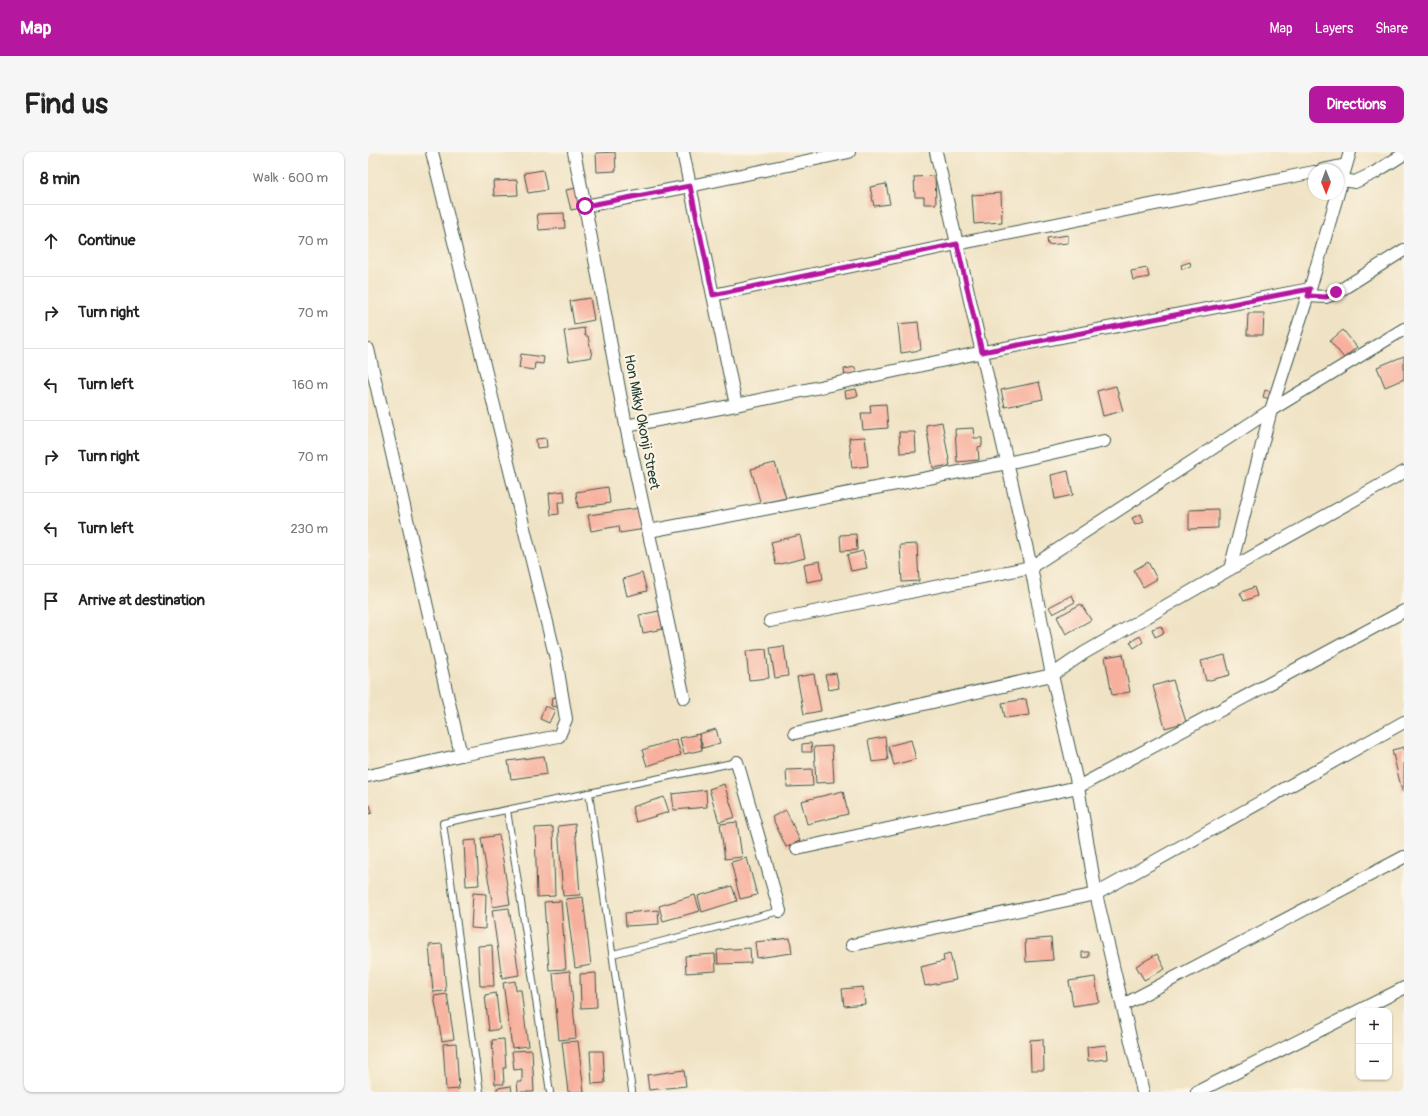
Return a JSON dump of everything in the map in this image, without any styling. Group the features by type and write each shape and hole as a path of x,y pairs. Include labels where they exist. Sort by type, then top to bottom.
{"street":[{"path":"368,776 461,755 559,736 566,719 556,659 432,152"},
{"name":"Hon Mikky Okonji Street","path":"574,152 626,426 684,698"},
{"path":"683,152 736,405"},
{"path":"585,206 690,186 849,152"},
{"path":"936,152 1031,567 1052,675 1078,787 1096,894 1143,1092"},
{"path":"1344,172 1350,152"},
{"path":"1344,180 1356,182 1374,173 1404,154"},
{"path":"713,295 1308,173"},
{"path":"1230,569 1271,410 1309,293 1336,200"},
{"path":"626,426 736,405 982,352 1309,293 1326,297 1404,250"},
{"path":"770,621 1031,567 1271,410 1404,329"},
{"path":"368,349 461,755"},
{"path":"649,531 1006,463 1104,441"},
{"path":"795,733 1052,675 1084,653 1230,569 1404,472"},
{"path":"797,849 1078,787 1404,611"},
{"path":"852,945 1096,894 1404,722"},
{"path":"737,762 780,911"},
{"path":"1123,1004 1404,857"},
{"path":"1197,1092 1404,988"}],"lane":[{"path":"480,1092 444,823 737,762"},
{"path":"589,793 632,1091"},
{"path":"507,810 550,1092"},
{"path":"612,954 780,911"}],"building":[{"path":"615,152 616,171 597,172 596,153"},
{"path":"543,170 547,190 528,193 524,173"},
{"path":"935,176 936,204 924,204 924,197 915,197 914,177"},
{"path":"517,180 518,195 494,196 493,181"},
{"path":"886,184 890,204 874,206 870,187"},
{"path":"577,188 581,208 571,210 566,190"},
{"path":"1001,193 1002,222 974,224 972,195"},
{"path":"564,213 565,228 539,230 537,214"},
{"path":"1068,235 1068,243 1048,245 1047,238"},
{"path":"1190,262 1191,266 1182,269 1181,265"},
{"path":"1147,268 1149,277 1133,280 1131,271"},
{"path":"590,298 594,320 574,324 570,301"},
{"path":"1248,313 1264,313 1263,335 1247,335"},
{"path":"918,322 921,350 901,353 898,324"},
{"path":"584,328 585,336 588,336 592,357 569,361 564,331"},
{"path":"1343,330 1357,347 1344,358 1330,341"},
{"path":"521,354 544,357 543,364 535,363 534,370 519,368"},
{"path":"1404,356 1404,379 1385,387 1377,367"},
{"path":"855,367 856,375 845,377 844,369"},
{"path":"1039,382 1043,399 1005,407 1001,390"},
{"path":"1116,386 1123,411 1103,416 1097,391"},
{"path":"856,389 858,396 846,398 845,391"},
{"path":"1265,390 1275,393 1273,400 1263,397"},
{"path":"886,404 888,428 863,430 861,413 871,413 870,405"},
{"path":"942,422 950,465 933,468 926,425"},
{"path":"973,428 974,438 982,438 982,446 978,447 979,460 957,462 955,429"},
{"path":"899,432 915,432 916,452 900,453"},
{"path":"865,437 868,466 852,468 849,438"},
{"path":"546,438 547,447 537,448 536,439"},
{"path":"775,463 786,498 761,505 751,469"},
{"path":"1068,471 1073,495 1055,499 1051,475"},
{"path":"608,487 610,503 578,508 576,492"},
{"path":"564,491 565,502 558,502 559,514 551,515 549,493"},
{"path":"640,508 645,529 620,533 619,526 591,531 588,515"},
{"path":"1218,509 1218,528 1189,529 1189,510"},
{"path":"1141,514 1144,522 1135,525 1132,518"},
{"path":"856,534 857,550 841,551 840,535"},
{"path":"800,535 805,558 776,565 771,542"},
{"path":"917,544 919,581 902,582 900,545"},
{"path":"863,551 867,568 851,571 847,555"},
{"path":"820,561 823,579 807,582 804,564"},
{"path":"1148,562 1157,579 1143,587 1134,570"},
{"path":"642,573 647,591 627,596 623,579"},
{"path":"1254,587 1257,596 1244,601 1240,593"},
{"path":"1072,595 1075,602 1053,614 1049,607"},
{"path":"1081,604 1091,620 1066,634 1057,617"},
{"path":"659,611 663,629 643,633 639,615"},
{"path":"1161,626 1164,633 1155,637 1152,629"},
{"path":"1140,636 1143,642 1134,648 1130,642"},
{"path":"784,646 788,676 775,678 770,648"},
{"path":"766,649 769,678 749,680 746,651"},
{"path":"1123,654 1130,692 1112,695 1105,657"},
{"path":"1225,655 1230,675 1206,681 1201,661"},
{"path":"836,673 839,688 829,690 825,675"},
{"path":"814,674 821,711 804,714 797,677"},
{"path":"1173,680 1186,722 1165,728 1153,686"},
{"path":"552,697 559,698 558,707 551,706"},
{"path":"1026,699 1029,715 1005,718 1002,703"},
{"path":"545,706 555,710 549,723 540,719"},
{"path":"716,729 720,743 703,748 699,734"},
{"path":"699,734 702,750 684,754 680,738"},
{"path":"885,737 888,760 872,762 868,740"},
{"path":"676,739 681,755 647,766 642,750"},
{"path":"911,740 916,759 894,765 888,746"},
{"path":"811,743 812,752 802,752 802,744"},
{"path":"832,746 834,782 816,783 814,747"},
{"path":"1404,747 1404,791 1402,791 1392,750"},
{"path":"544,756 547,774 511,779 508,761"},
{"path":"812,769 813,786 787,787 786,770"},
{"path":"724,784 735,817 719,822 709,789"},
{"path":"706,790 707,807 674,810 672,794"},
{"path":"843,791 848,814 807,824 801,801"},
{"path":"664,797 669,812 636,822 632,807"},
{"path":"368,805 370,805 372,813 368,814"},
{"path":"786,810 800,841 786,847 772,817"},
{"path":"737,822 742,857 725,859 720,824"},
{"path":"575,824 580,895 563,896 558,826"},
{"path":"553,827 555,896 537,897 535,828"},
{"path":"499,835 510,904 493,907 481,838"},
{"path":"476,840 479,885 466,886 464,841"},
{"path":"747,858 757,895 740,899 731,862"},
{"path":"732,886 737,901 702,912 698,896"},
{"path":"473,893 486,894 485,929 471,928"},
{"path":"695,895 700,911 663,921 659,906"},
{"path":"583,897 591,965 575,968 566,899"},
{"path":"561,901 566,969 549,970 544,902"},
{"path":"509,908 519,975 502,978 492,910"},
{"path":"658,910 659,924 626,926 625,913"},
{"path":"790,938 792,953 757,958 755,942"},
{"path":"1051,938 1053,960 1026,962 1025,940"},
{"path":"442,944 446,991 433,992 429,945"},
{"path":"492,945 494,986 480,986 478,946"},
{"path":"750,948 751,963 718,964 717,950"},
{"path":"1082,952 1089,952 1089,957 1082,958"},
{"path":"950,953 956,980 925,986 921,967 944,961 943,955"},
{"path":"715,954 716,971 686,973 685,956"},
{"path":"1157,954 1165,969 1144,980 1136,966"},
{"path":"570,971 576,1038 559,1040 553,973"},
{"path":"596,973 597,1007 581,1008 580,974"},
{"path":"1095,977 1099,1002 1073,1006 1069,981"},
{"path":"515,981 516,990 521,990 528,1046 512,1048 503,983"},
{"path":"863,987 865,1004 844,1006 842,989"},
{"path":"496,993 500,1029 489,1031 485,995"},
{"path":"447,994 454,1039 442,1041 434,996"},
{"path":"504,1039 506,1068 503,1068 504,1084 495,1084 492,1040"},
{"path":"1043,1039 1044,1070 1031,1070 1030,1040"},
{"path":"578,1041 584,1092 568,1092 562,1042"},
{"path":"456,1043 459,1089 446,1090 443,1044"},
{"path":"1106,1045 1107,1059 1088,1061 1087,1047"},
{"path":"532,1050 534,1092 518,1092 517,1082 522,1082 522,1069 514,1070 512,1051"},
{"path":"590,1051 603,1051 605,1083 592,1084"},
{"path":"684,1070 686,1086 649,1090 647,1075"},
{"path":"511,1086 512,1092 497,1092 497,1088"}],"route":[{"path":"585,206 690,186 713,295 957,244 982,352 1310,289 1308,296 1326,297 1336,292"}]}
